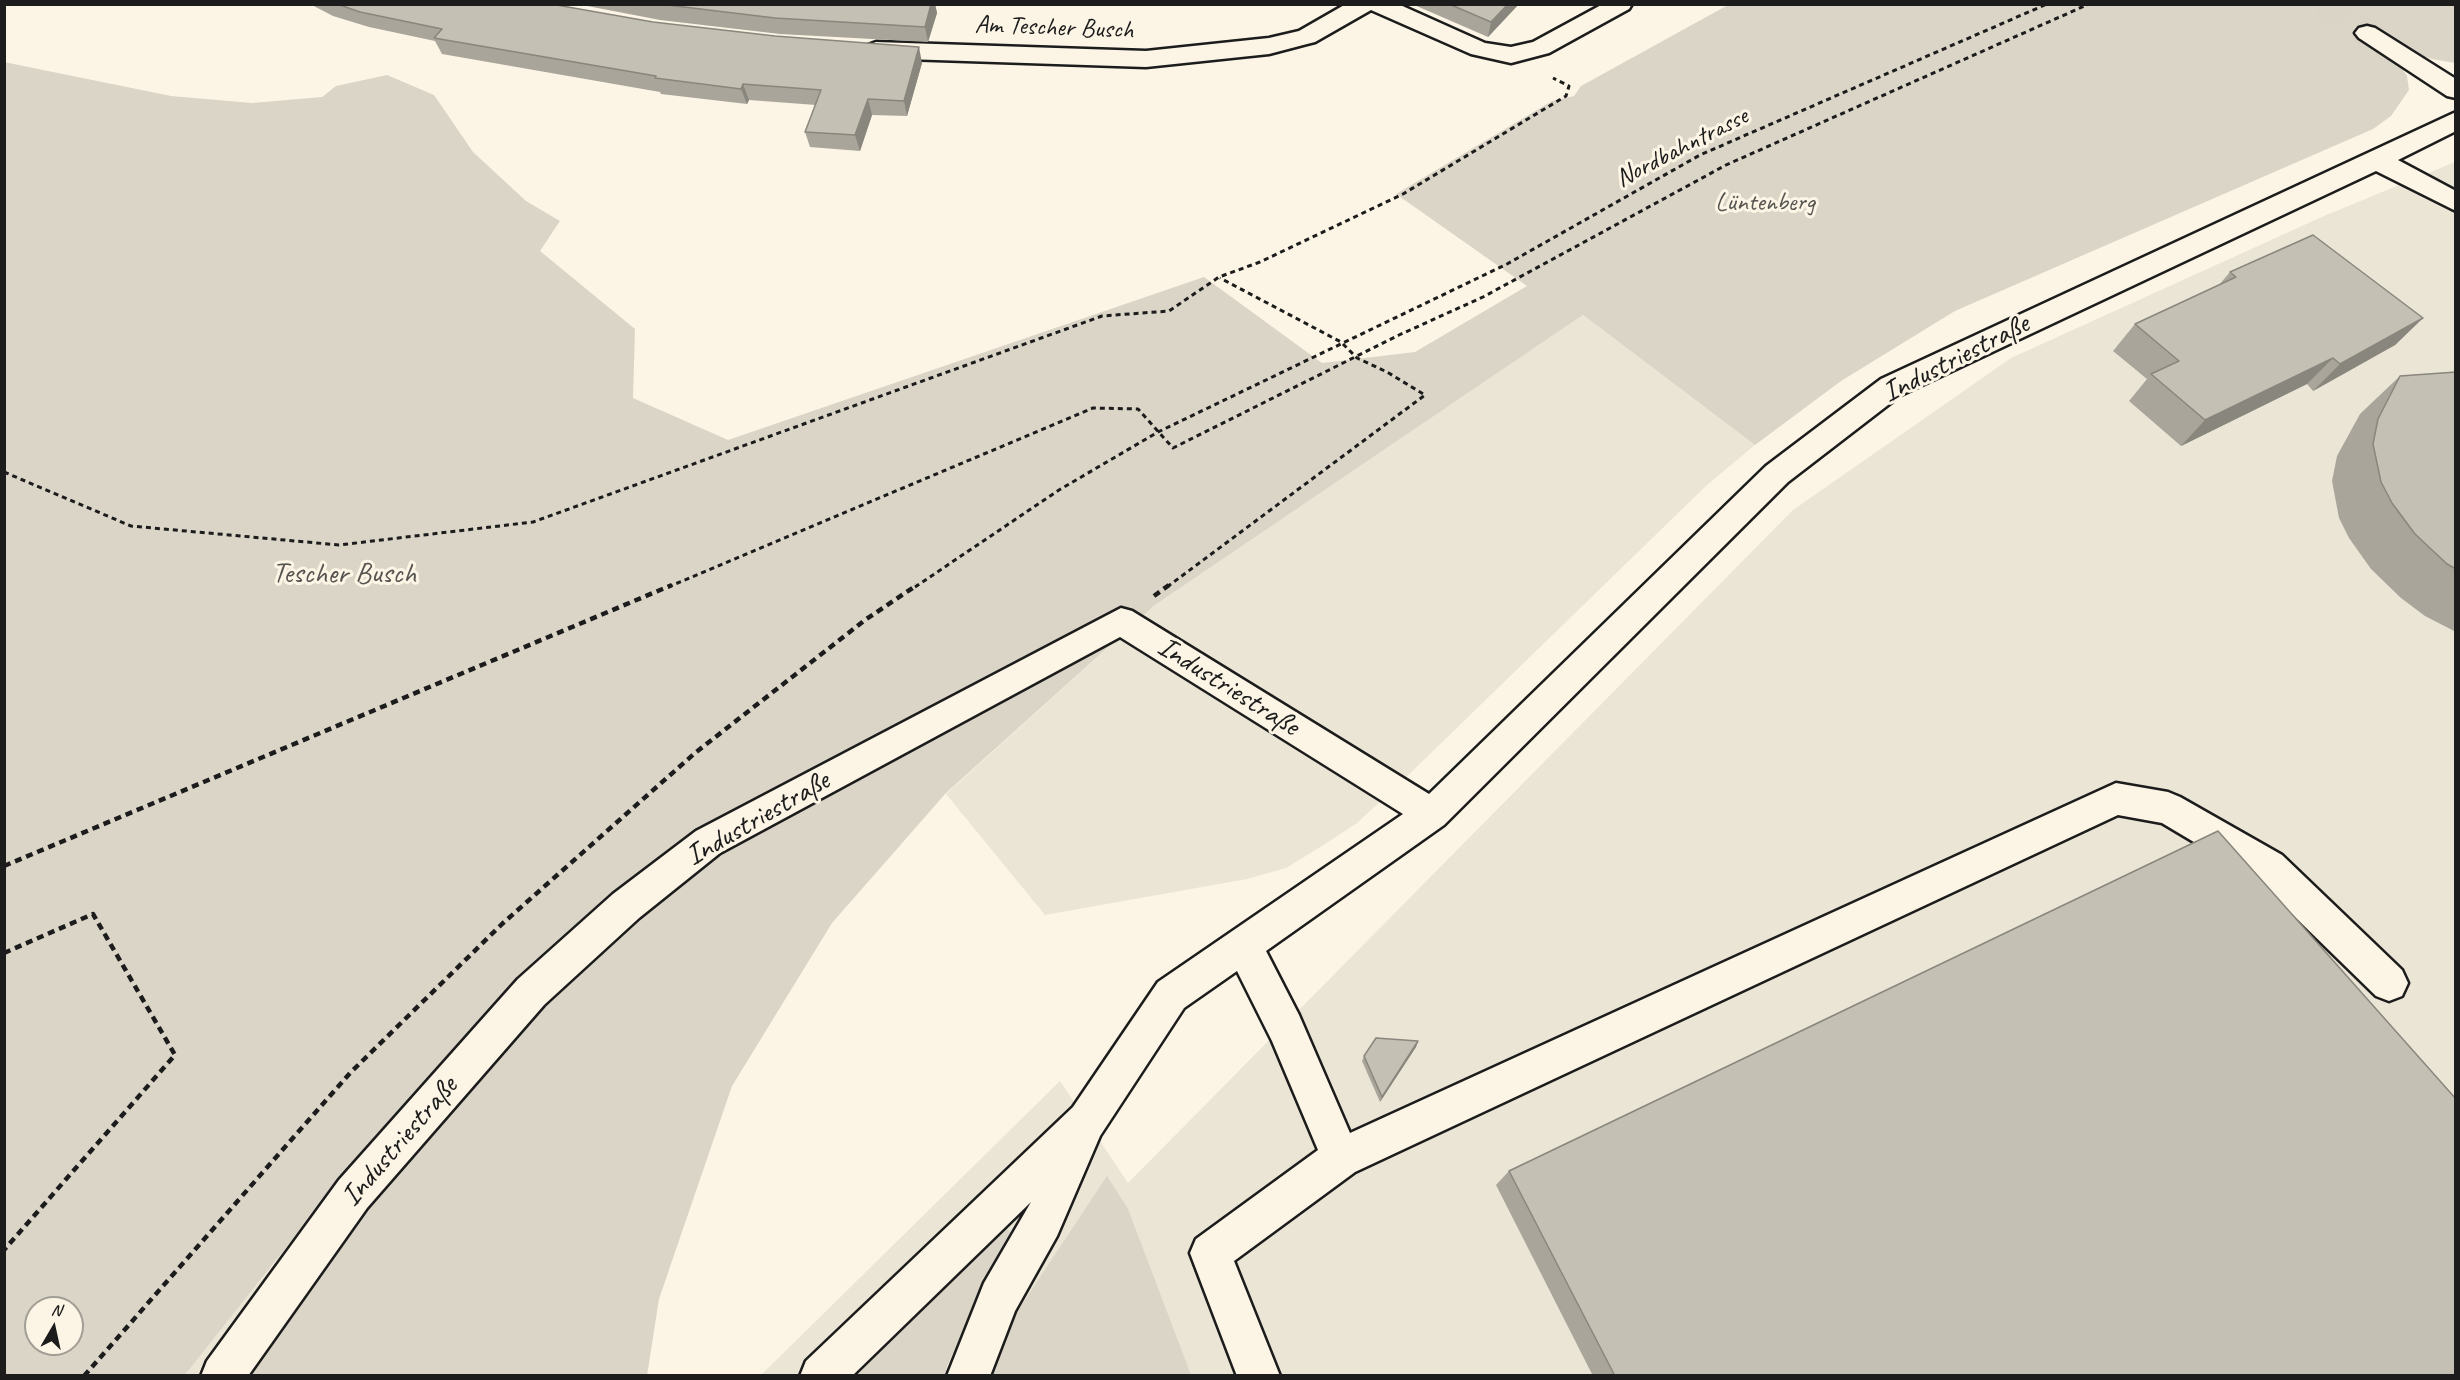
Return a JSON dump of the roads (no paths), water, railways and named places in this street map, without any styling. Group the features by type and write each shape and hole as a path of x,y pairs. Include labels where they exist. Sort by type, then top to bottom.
{"street":[{"name":"Am Tescher Busch","path":"857,49 1146,59 1269,46 1307,37 1364,4"},
{"path":"1377,4 1479,49 1511,55 1541,48 1622,4"},
{"path":"2367,33 2456,90"},
{"name":"Industriestraße","path":"1087,1121 1171,995 1432,814 1777,474 1891,387 2377,160 2456,120"},
{"path":"2377,160 2456,202"},
{"name":"Industriestraße","path":"222,1376 352,1194 531,992 626,906 708,842 1121,621 1432,814"},
{"path":"1258,1376 1210,1253 1341,1158 2116,799 2168,808 2269,867 2390,983"},
{"path":"1243,944 1286,1028 1341,1158"},
{"path":"821,1376 1087,1121"},
{"path":"968,1376 999,1298 1043,1222 1087,1121"}],"tunnel":[{"path":"2323,4 2367,33"}],"park label":[{"name":"Lüntenberg","path":"1765,203"},
{"name":"Tescher Busch","path":"344,574"}]}
